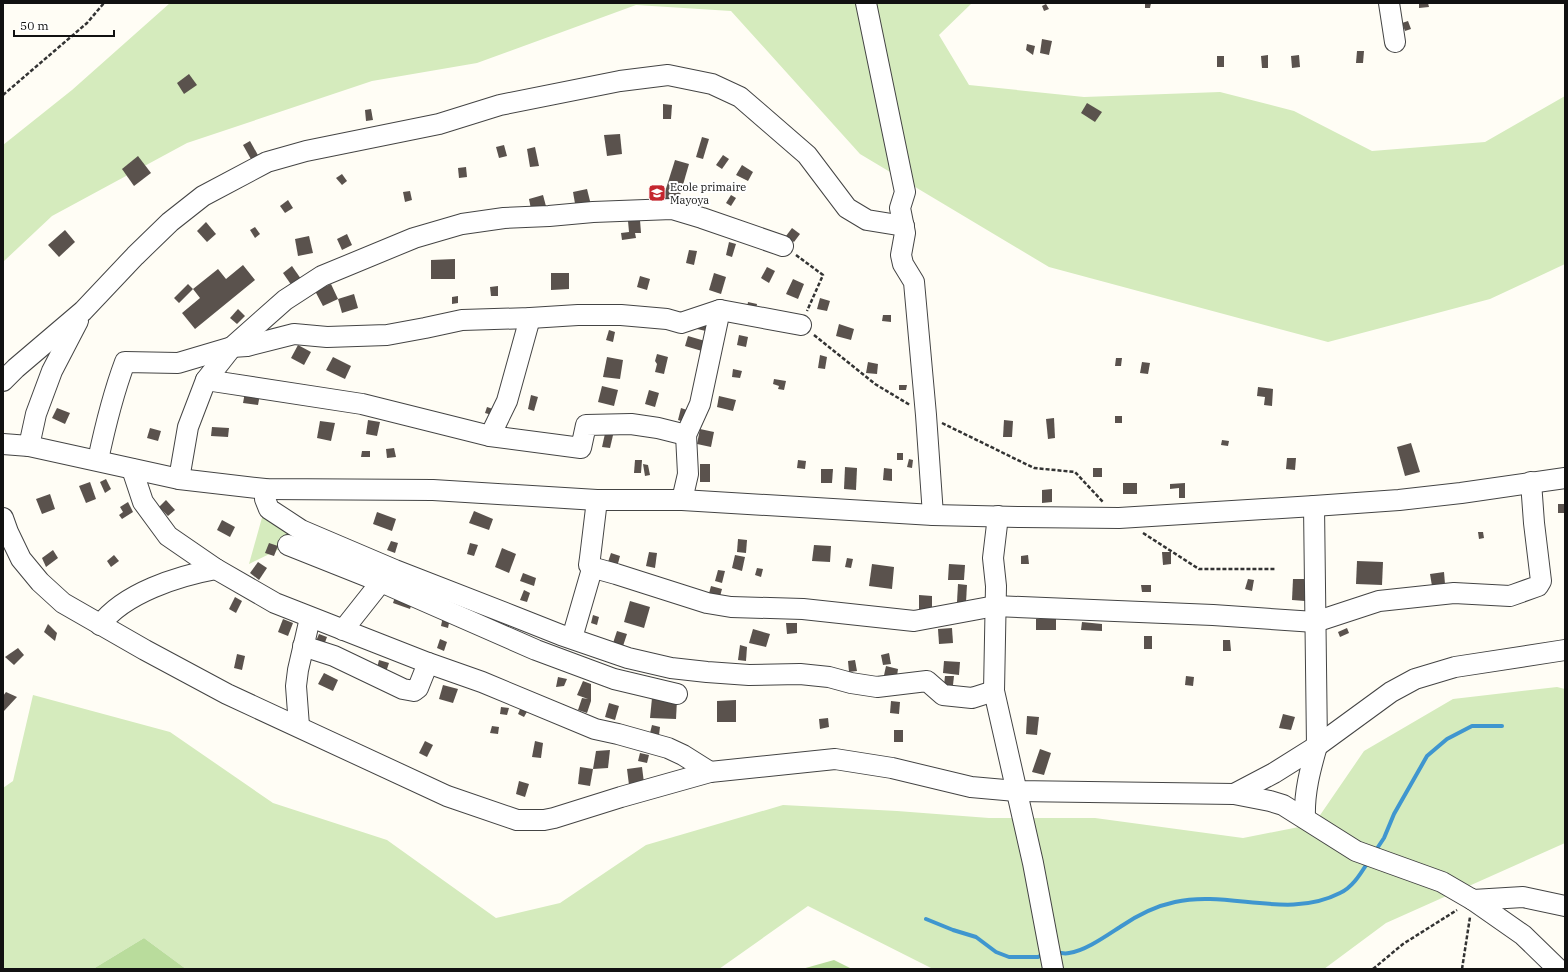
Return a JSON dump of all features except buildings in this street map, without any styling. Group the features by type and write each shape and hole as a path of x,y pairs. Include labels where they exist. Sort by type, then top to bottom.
{"street":[{"path":"866,3 905,192 900,208 905,233 901,255 903,264 914,282 933,515"},
{"path":"1389,3 1395,42"},
{"path":"3,382 16,368 83,310 170,222 203,196 267,162 306,151 439,124 500,105 620,81 668,76 712,84 740,97 807,155 847,208 867,220 904,226"},
{"path":"179,479 188,427 206,380 232,347 285,300 322,276 414,238 462,224 504,218 593,212 672,209 783,246"},
{"path":"29,446 36,414 52,370 83,310"},
{"path":"98,460 106,425 125,362 178,363 232,347 247,346 294,334 327,337 387,335 462,320 578,315 621,315 667,319 681,323 720,310 801,325"},
{"path":"682,500 688,474 686,435 700,404 720,310"},
{"path":"490,436 507,401 530,318"},
{"path":"206,380 362,404 490,436 581,448 586,425 618,423 658,428 686,435"},
{"path":"3,444 29,446 179,479 265,489 433,490 597,500 682,500 933,515 1119,518 1399,500 1565,478"},
{"path":"132,469 143,502 168,536 216,569 275,603 310,618 482,682 595,729 668,748 683,755 710,772"},
{"path":"592,569 598,569 616,574 721,607 804,609 914,621 995,606 1213,614 1315,622 1379,601 1454,593 1510,596 1538,586 1541,581 1531,482"},
{"path":"265,489 265,499 269,509 301,530 388,576 536,650 614,679 677,694"},
{"path":"572,638 592,569 589,565 597,500"},
{"path":"1305,818 1308,776 1317,746 1314,506"},
{"path":"998,516 993,558 996,586 994,691 1016,791 1034,863 1053,969"},
{"path":"3,518 21,559 40,582 63,603 100,625 227,694 299,726 447,796 517,820 554,818 710,772 835,759 862,762 892,768 971,787 1016,791 1234,794 1283,805 1356,851 1442,882 1473,900 1523,935 1558,969"},
{"path":"288,545 388,576 628,658 678,669 749,675 800,674 829,677 851,683 878,687 927,681 943,695 972,698 994,691"},
{"path":"100,625 106,617 118,607 151,589 185,576 216,569"},
{"path":"343,630 388,576"},
{"path":"299,726 299,707 296,686 298,670 310,618"},
{"path":"303,646 334,656 403,689 414,691 418,688 428,663"},
{"path":"1234,794 1274,773 1317,746 1391,692 1415,679 1455,667 1565,650"},
{"path":"1473,900 1523,897 1565,906"}],"path":[{"path":"3,95 87,23 104,3"},
{"path":"783,246 823,276 801,325 875,384 926,415 1034,468 1075,472 1119,518 1199,569 1276,569"},
{"path":"1373,969 1403,944 1473,900"},
{"path":"1462,969 1473,900"}],"green space":[{"path":"170,3 972,3 939,35 969,85 1084,97 1220,92 1294,111 1372,151 1485,142 1565,96 1565,264 1490,299 1328,342 1049,267 860,154 731,11 636,5 477,63 372,81 187,143 52,216 3,262 3,145 72,90"},
{"path":"263,514 300,517 288,545 249,564"},
{"path":"1557,687 1565,689 1565,843 1386,923 1324,969 933,969 808,906 719,969 186,969 144,938 93,969 3,969 3,788 13,781 33,695 170,732 273,803 387,840 496,918 560,903 646,845 783,805 989,818 1095,818 1243,838 1314,824 1364,751 1453,699"},
{"path":"144,938 186,969 93,969"},
{"path":"834,960 852,969 802,969"}],"waterway":[{"path":"1374,853 1384,838 1394,814 1427,756 1447,739 1472,726 1502,726"},
{"path":"1056,952 1075,952 1095,943 1139,915 1175,902 1195,899 1216,899 1279,905 1320,901 1340,893 1349,887 1368,862"},
{"path":"926,919 953,930 976,937 996,952 1009,957 1038,957 1044,954"}],"place":[{"name":"Ecole primaire Mayoya","path":"657,193"}]}
